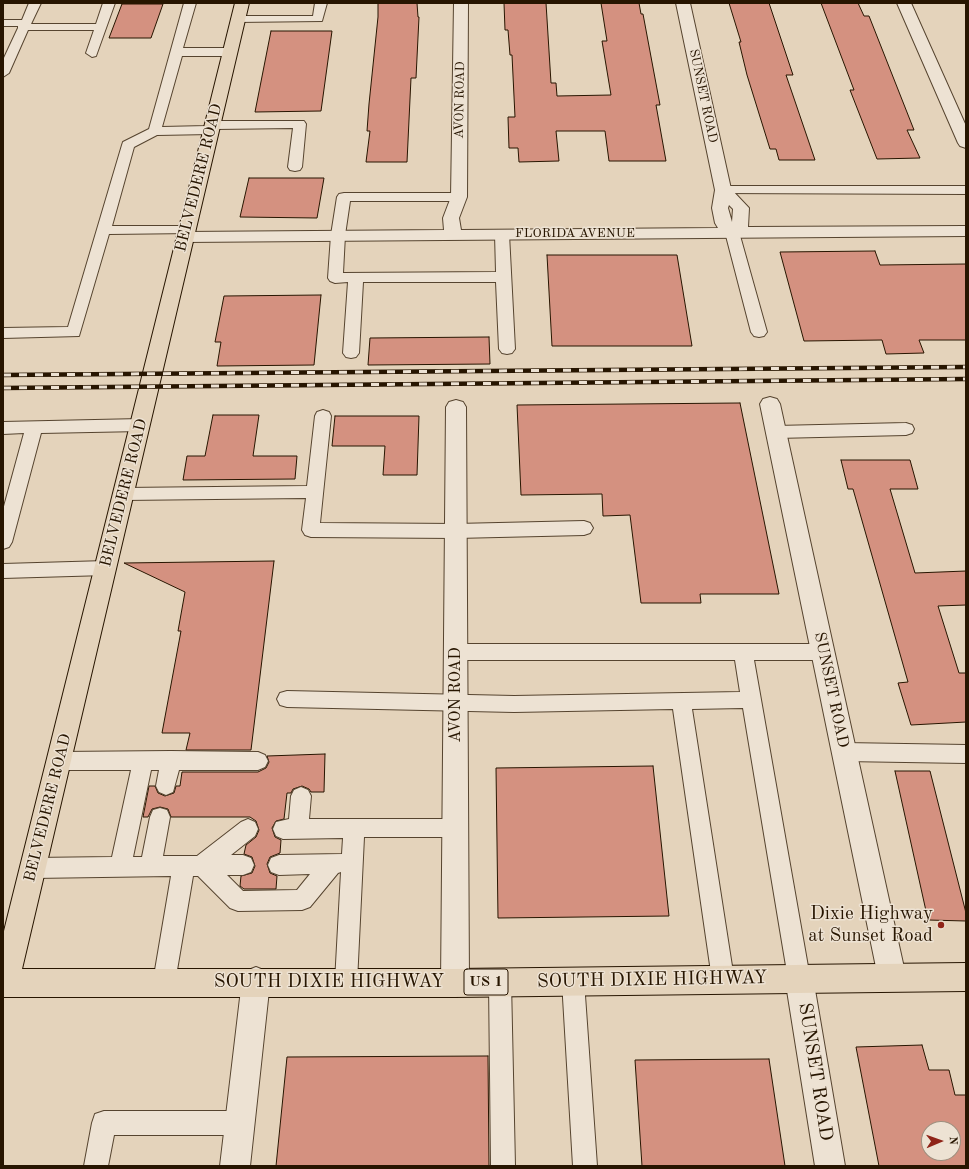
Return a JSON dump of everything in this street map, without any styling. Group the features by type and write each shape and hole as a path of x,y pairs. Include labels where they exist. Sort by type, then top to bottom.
{"main road":[{"name":"BELVEDERE ROAD","path":"4,982 60,761 240,11"},
{"name":"SOUTH DIXIE HIGHWAY","path":"4,982 500,982 966,977"}],"street":[{"name":"AVON ROAD","path":"452,235 451,218 459,197 461,3"},
{"name":"SUNSET ROAD","path":"683,3 723,190 720,208 723,223 732,232"},
{"path":"904,3 966,143"},
{"name":"AVON ROAD","path":"459,197 466,206 472,234"},
{"name":"FLORIDA AVENUE","path":"186,233 452,235 966,231"},
{"name":"SUNSET ROAD","path":"770,404 892,977"},
{"name":"AVON ROAD","path":"455,982 456,407"},
{"name":"SUNSET ROAD","path":"799,978 830,1166"},
{"path":"235,1166 256,981"}],"lane":[{"path":"3,73 35,3"},
{"path":"92,52 109,3"},
{"path":"155,131 190,3"},
{"path":"240,11 318,19 321,3"},
{"path":"3,23 24,25 101,26"},
{"path":"177,52 230,52"},
{"path":"3,333 74,332 128,145 155,131 300,124 295,167"},
{"path":"723,190 966,190"},
{"path":"459,197 344,197 338,235 335,278 503,277"},
{"path":"103,230 186,233"},
{"path":"732,232 759,332"},
{"path":"502,234 507,349"},
{"path":"351,353 356,278"},
{"path":"322,416 311,530 456,531 584,528"},
{"path":"3,428 141,425"},
{"path":"3,542 9,492 34,428"},
{"path":"776,432 906,429"},
{"path":"124,494 315,492"},
{"path":"3,571 106,568"},
{"path":"456,652 822,652"},
{"path":"743,652 799,978"},
{"path":"287,699 456,703 752,700"},
{"path":"681,701 723,979"},
{"path":"844,752 966,754"},
{"path":"166,786 171,760"},
{"path":"60,761 258,761"},
{"path":"120,867 143,761"},
{"path":"302,796 290,829 455,828"},
{"path":"151,866 160,817"},
{"path":"346,982 342,863 354,828"},
{"path":"164,982 193,865 248,829"},
{"path":"193,865 238,901 302,900 342,863"},
{"path":"279,865 342,863"},
{"path":"33,868 243,865"},
{"path":"573,981 585,1166"},
{"path":"500,982 503,1166"},
{"path":"96,1166 104,1123 240,1123"}],"building":[{"path":"378,3 417,3 419,17 416,78 411,78 407,162 366,162 370,131 367,131"},
{"path":"504,3 546,3 551,83 556,83 557,96 611,95 602,41 607,41 601,3 639,3 641,14 643,14 660,105 656,105 666,161 609,161 605,131 556,131 559,161 519,162 518,148 509,148 508,117 515,117 512,55 510,55 508,30 505,30"},
{"path":"729,3 769,3 793,75 786,75 815,160 779,160 776,149 770,149 747,75 739,42 741,42"},
{"path":"821,3 858,3 864,16 869,16 914,130 907,130 920,158 877,159 850,90 854,90"},
{"path":"122,4 163,4 151,38 109,38"},
{"path":"271,31 332,31 321,111 255,112"},
{"path":"249,178 324,178 317,218 240,217"},
{"path":"875,251 880,265 966,264 966,340 919,340 924,353 886,354 882,340 804,341 780,252"},
{"path":"547,255 677,255 692,346 552,346"},
{"path":"321,295 314,365 217,366 221,342 215,342 224,296"},
{"path":"489,337 490,364 368,365 370,338"},
{"path":"740,403 779,594 700,594 701,603 641,603 630,515 603,516 602,494 521,495 517,405"},
{"path":"213,415 259,415 253,456 297,456 295,479 183,480 187,456 205,456"},
{"path":"335,416 419,416 417,475 383,475 385,446 332,446"},
{"path":"841,460 910,460 918,489 890,489 915,573 966,571 966,605 938,606 959,673 966,673 966,722 911,725 898,683 908,682 853,489 848,489"},
{"path":"274,561 251,750 186,750 190,733 162,733 181,631 178,631 185,592 124,563"},
{"path":"325,754 324,792 311,792 309,789 302,786 293,789 291,793 287,793 284,819 276,821 272,828 275,837 281,840 280,853 270,857 267,864 270,873 277,876 276,889 244,889 240,886 241,876 252,873 255,866 252,857 244,854 246,845 256,837 259,830 256,821 250,817 171,817 168,809 160,807 152,809 148,817 143,817 149,786 155,786 158,793 165,796 174,793 176,786 180,786 182,772 258,772 266,768 269,762 267,756"},
{"path":"653,766 669,916 498,918 496,768"},
{"path":"895,771 930,771 966,913 966,921 928,920"},
{"path":"922,1045 929,1070 949,1070 955,1095 966,1095 966,1166 879,1166 856,1047"},
{"path":"488,1056 489,1166 276,1166 287,1057"},
{"path":"769,1059 785,1166 642,1166 635,1060"}],"railway":[{"path":"3,375 966,367"},
{"path":"3,388 966,379"}],"place":[{"name":"Dixie Highway at Sunset Road","path":"941,925"}]}
